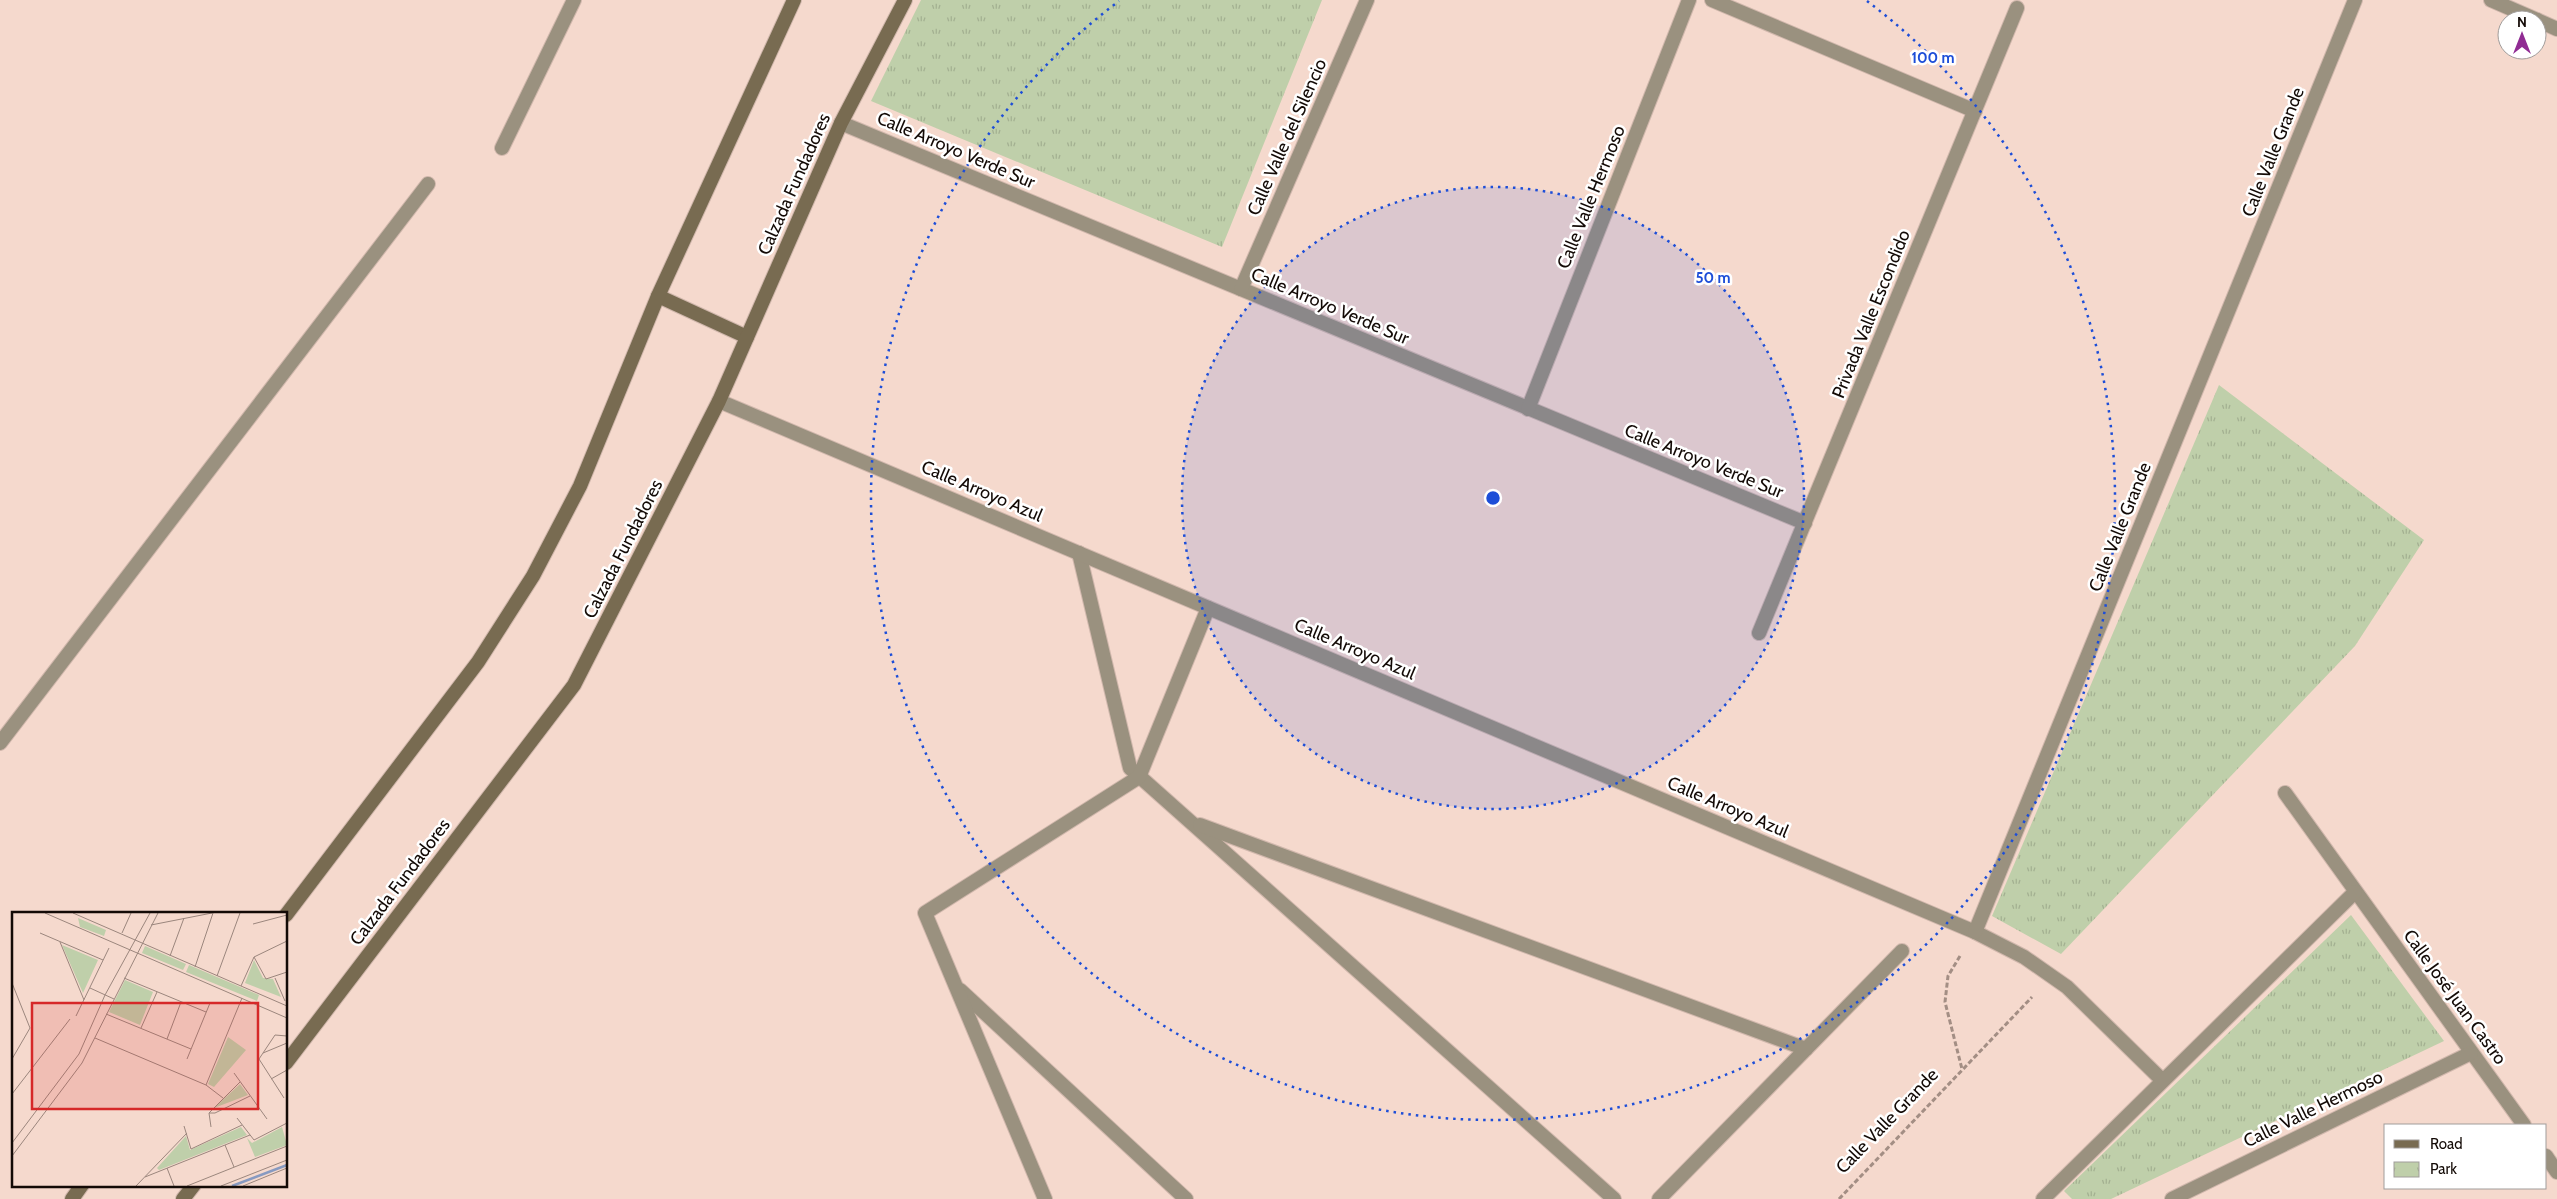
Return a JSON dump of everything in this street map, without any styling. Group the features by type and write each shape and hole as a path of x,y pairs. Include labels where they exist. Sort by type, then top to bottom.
{"main road":[{"path":"288,912 478,662 533,576 580,486 658,296 794,0"},
{"name":"Calzada Fundadores","path":"288,1060 574,685 719,401 841,123 905,0"},
{"path":"658,296 747,337"},
{"path":"72,1199 81,1186"},
{"path":"183,1199 193,1186"}],"street":[{"path":"502,148 574,0"},
{"name":"Calle Valle del Silencio","path":"1241,289 1367,0"},
{"name":"Calle Valle Hermoso","path":"1528,409 1689,0"},
{"path":"1712,0 1975,111"},
{"name":"Calle Valle Grande","path":"1976,932 2355,0"},
{"path":"2491,0 2514,10"},
{"name":"Privada Valle Escondido","path":"1759,633 2017,8"},
{"name":"Calle Arroyo Verde Sur","path":"841,123 1805,523"},
{"path":"0,743 428,184"},
{"name":"Calle Arroyo Azul","path":"719,401 1976,932"},
{"path":"1078,553 1130,768 1614,1199"},
{"path":"1045,1199 925,913 1139,776 1208,608"},
{"name":"Calle José Juan Castro","path":"2285,793 2523,1124"},
{"path":"1191,822 1806,1049"},
{"path":"2043,1199 2355,892"},
{"path":"1976,932 2024,957 2067,987 2162,1080"},
{"path":"1659,1199 1902,951"},
{"path":"956,986 1186,1199"},
{"name":"Calle Valle Hermoso","path":"2172,1199 2471,1053"},
{"path":"2547,1157 2557,1172"}],"path":[{"name":"Calle Valle Grande","path":"1962,1069 1945,1002 1948,976 1976,932"},
{"name":"Calle Valle Grande","path":"1839,1199 2051,976"}],"green space":[{"path":"921,0 1322,0 1222,247 871,101"},
{"path":"2219,385 2424,540 2355,646 2061,954 1992,916"},
{"path":"2351,915 2444,1041 2111,1199 2072,1199 2064,1191"}]}
